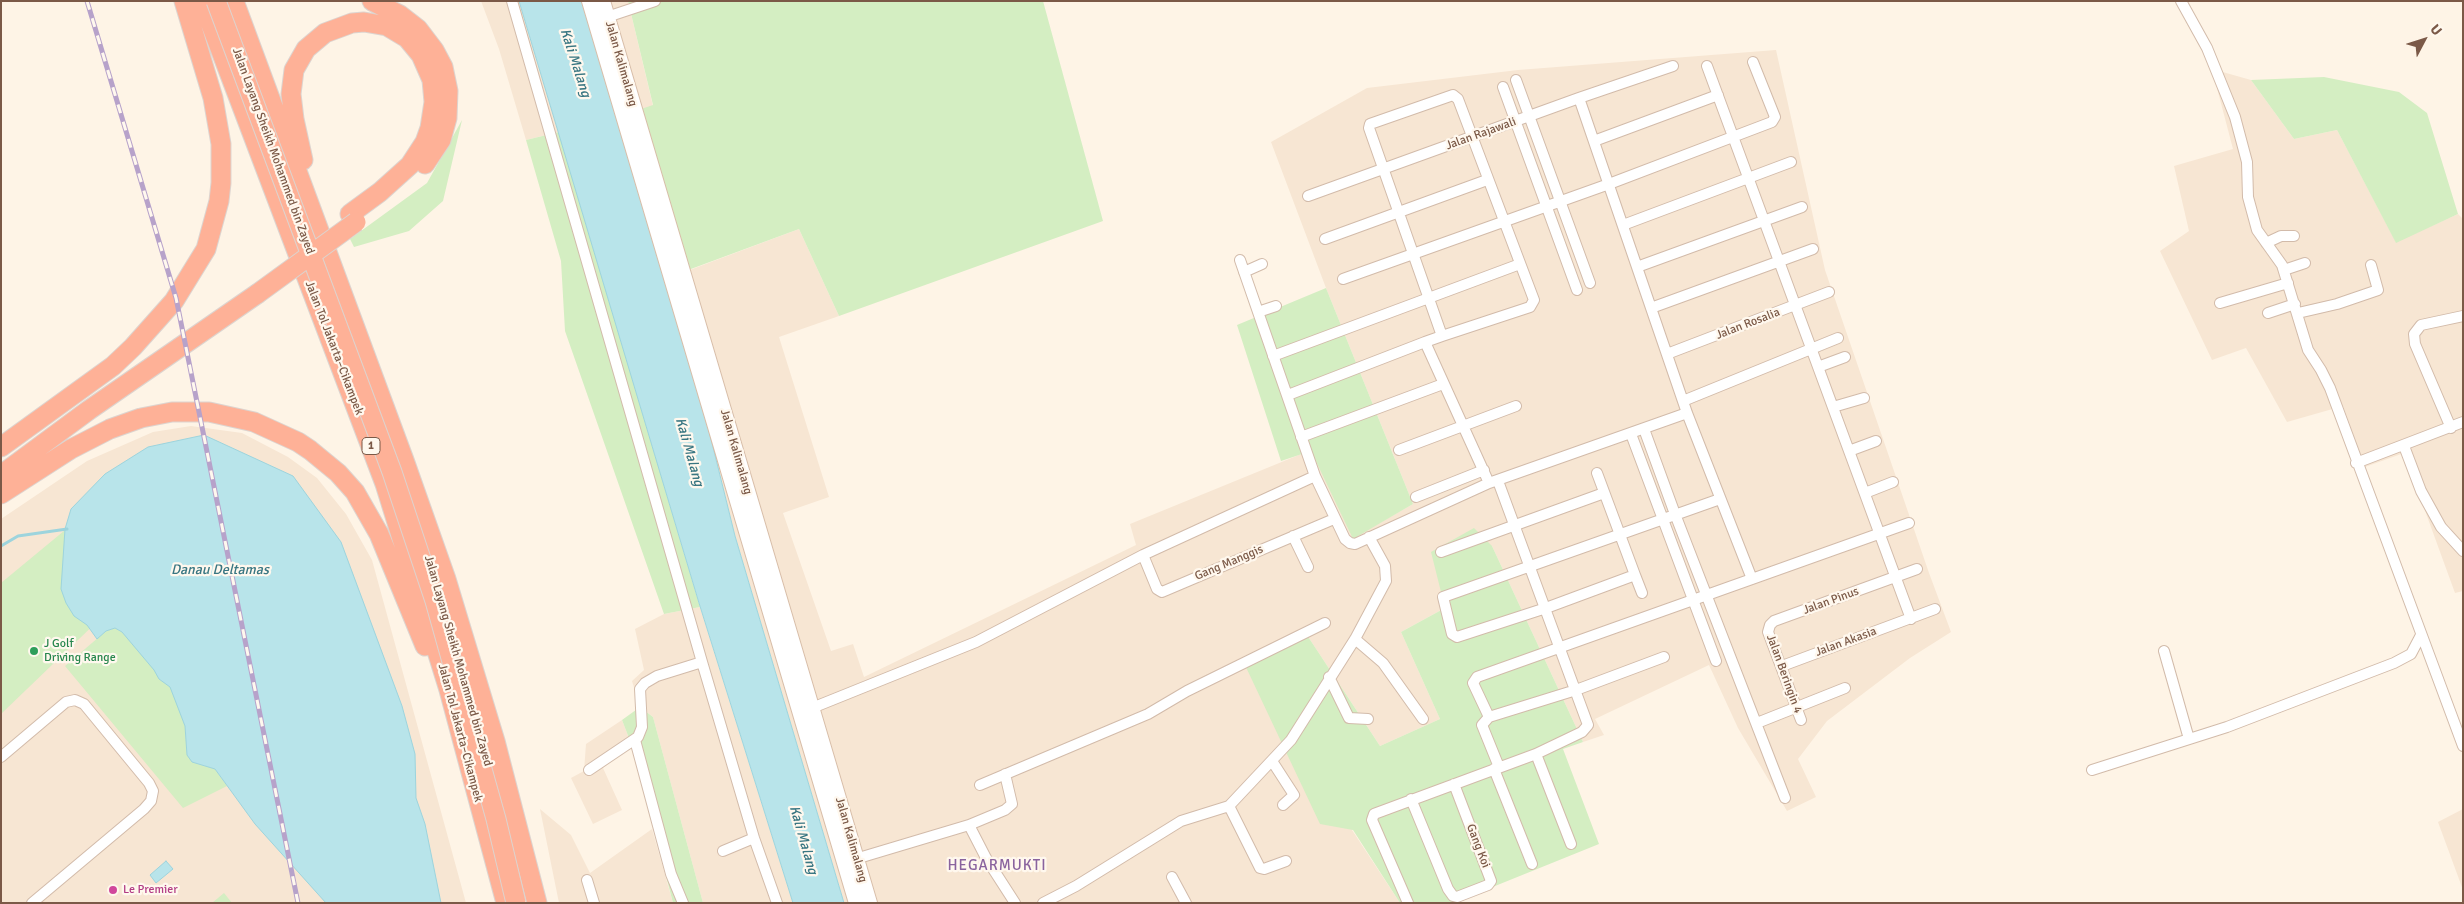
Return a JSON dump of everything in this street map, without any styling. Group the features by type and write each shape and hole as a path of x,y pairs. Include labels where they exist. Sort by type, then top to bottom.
{"highway":[{"path":"7,449 113,366 152,329 186,285 206,249 219,201 221,144 213,98 184,1"},
{"name":"Jalan Tol Jakarta–Cikampek","path":"202,1 385,484 464,742 506,903"},
{"name":"Jalan Layang Sheikh Mohammed bin Zayed","path":"216,1 392,472 435,601 496,818 516,903"},
{"name":"Jalan Layang Sheikh Mohammed bin Zayed","path":"226,1 303,208 439,588 502,814 524,903"},
{"name":"Jalan Tol Jakarta–Cikampek","path":"234,1 404,460 446,579 496,741 537,903"},
{"path":"1,475 353,218 394,193 426,163 441,140 448,118 449,101 443,67 428,41 400,15 372,1"},
{"path":"353,218 410,165 425,142 434,114 434,90 421,55 407,38 397,31 377,23 352,23 337,27 313,41 300,58 294,70 292,104 297,138 310,184 368,336 400,430 404,460"},
{"path":"7,449 255,289"},
{"path":"1,494 87,440 127,422 159,414 187,412 227,415 270,428 298,442 324,460 348,483 368,513 387,552 464,742"}],"main road":[{"name":"Jalan Kalimalang","path":"589,1 601,19 850,860 870,903"},
{"name":"Jalan Kalimalang","path":"601,19 603,1"},
{"name":"Jalan Kalimalang","path":"850,860 856,903"}],"street":[{"path":"512,1 702,662 754,838 777,903"},
{"path":"601,19 654,1"},
{"path":"2181,1 2207,48 2235,117 2247,162 2248,197 2257,230 2276,254 2284,270 2308,350 2330,388 2356,463 2463,746"},
{"path":"1343,279 1560,202 1772,122 1775,119 1753,62"},
{"name":"Jalan Rajawali","path":"1308,196 1673,66"},
{"path":"1707,66 1911,619"},
{"path":"1516,80 1590,282"},
{"path":"1503,87 1577,290"},
{"path":"1288,395 1425,342 1532,306 1534,298 1487,180 1458,99 1452,95 1370,124 1370,132 1397,212 1442,336"},
{"path":"1594,141 1718,95"},
{"path":"1579,98 1683,401 1752,579"},
{"path":"1623,225 1749,180 1791,162"},
{"path":"1325,239 1487,180"},
{"path":"1637,267 1802,207"},
{"path":"2266,243 2281,236 2294,236"},
{"path":"1652,308 1813,249"},
{"path":"1240,260 1315,476 1344,539 1350,543 1361,542 1494,482 1688,413"},
{"path":"2284,270 2305,262"},
{"path":"1244,272 1262,264"},
{"path":"1273,356 1428,296 1520,264"},
{"path":"2268,313 2337,304 2378,290 2372,265"},
{"path":"2220,303 2288,283"},
{"name":"Jalan Rosalia","path":"1667,354 1829,292"},
{"path":"1258,312 1276,306"},
{"path":"2451,428 2416,344 2414,334 2421,325 2462,319"},
{"path":"1683,401 1838,338"},
{"path":"1408,903 1372,818 1374,814 1536,754 1587,728 1588,722 1515,526 1494,482 1484,470 1425,342"},
{"path":"1818,367 1845,357"},
{"path":"1301,437 1443,384"},
{"path":"1833,407 1864,398"},
{"path":"1399,450 1516,406"},
{"path":"2356,463 2463,422"},
{"path":"1644,429 1706,595 1786,798"},
{"path":"1631,434 1661,519 1716,661"},
{"path":"1849,450 1876,441"},
{"path":"2404,446 2421,491 2440,527 2463,552"},
{"path":"1416,497 1484,470"},
{"path":"1596,473 1618,535 1642,593"},
{"path":"806,711 976,642 1143,555 1315,476"},
{"path":"1865,493 1892,482"},
{"path":"1442,552 1604,493"},
{"path":"1635,575 1457,638 1452,634 1443,598 1444,595 1530,567 1720,498"},
{"name":"Gang Manggis","path":"1143,555 1157,589 1162,592 1334,519"},
{"path":"1489,717 1472,682 1474,678 1560,649 1908,523"},
{"path":"1293,536 1308,567"},
{"path":"1043,903 1076,886 1181,821 1229,806 1272,761 1290,740 1329,677 1356,639 1386,581 1385,566 1369,537"},
{"name":"Jalan Pinus","path":"1768,628 1774,621 1917,569"},
{"name":"Jalan Akasia","path":"1782,666 1935,609"},
{"path":"980,785 1148,714 1187,691 1325,623"},
{"name":"Jalan Beringin 4","path":"1768,628 1801,720"},
{"path":"2092,770 2280,708 2404,659 2411,654 2421,635"},
{"path":"1356,639 1383,663 1423,719"},
{"path":"2164,651 2188,739"},
{"path":"1532,864 1482,725 1489,717 1576,690 1664,658"},
{"path":"589,770 635,740 642,727 640,689 645,683 657,676 702,662"},
{"path":"1329,677 1349,718 1368,719"},
{"path":"1757,723 1845,688"},
{"path":"1,757 66,702 74,700 84,704 150,783 152,791 151,800 144,809 32,903"},
{"path":"635,740 669,864 683,903"},
{"path":"1536,754 1571,844"},
{"path":"1272,761 1294,795 1283,806"},
{"path":"850,860 969,825 1005,810 1012,804 1005,774"},
{"name":"Gang Koi","path":"1411,799 1448,889 1453,896 1457,897 1488,885 1491,880 1454,784"},
{"path":"1229,806 1260,868 1264,869 1286,861"},
{"path":"969,825 986,858 1015,903"},
{"path":"723,851 754,838"},
{"path":"1172,877 1186,903"},
{"path":"587,880 594,903"}],"shaded area":[{"path":"481,1 519,1 559,132 526,140 499,49"},
{"path":"589,1 628,1 653,106 623,115"},
{"path":"1776,50 1825,270 1951,632 1910,658 1827,721 1798,759 1816,797 1787,811 1738,728 1709,665 1595,719 1604,735 1583,742 1492,546 1445,608 1401,632 1440,719 1380,746 1305,632 1352,830 1400,903 844,903 735,536 671,277 799,229 839,316 779,337 829,497 783,513 831,651 853,644 864,677 1136,545 1130,524 1311,450 1353,538 1413,504 1326,288 1271,142 1367,88 1518,70"},
{"path":"2212,69 2251,80 2294,139 2337,130 2396,242 2458,214 2463,219 2463,591 2455,593 2404,453 2365,467 2343,406 2287,422 2246,348 2212,360 2160,251 2189,231 2174,166 2233,149"},
{"path":"191,426 242,433 288,457 317,478 346,514 372,560 466,903 1,903 1,519 87,461 153,432"},
{"path":"700,607 793,903 703,903 653,717 640,707 632,681 644,670 635,629 664,614"},
{"path":"622,720 632,746 603,768 622,810 593,824 571,778 584,771 586,744"},
{"path":"540,809 571,835 590,873 652,829 673,903 559,903"},
{"path":"2463,809 2463,890 2438,822"}],"green space":[{"path":"628,1 1043,1 1103,221 839,316 799,229 672,276 623,115 653,105"},
{"path":"2324,77 2399,92 2427,113 2458,214 2396,243 2337,130 2294,139 2251,80"},
{"path":"462,120 443,201 409,231 354,247 350,239 427,183"},
{"path":"559,132 700,607 664,614 565,331 561,261 526,140"},
{"path":"1326,288 1413,504 1353,539 1311,451 1281,461 1237,325"},
{"name":"J Golf Driving Range","path":"76,521 131,589 1,714 1,583"},
{"path":"1474,528 1492,546 1583,742 1563,749 1599,844 1453,903 1400,903 1353,830 1320,824 1244,663 1305,632 1380,746 1440,719 1401,632 1445,608 1431,552"},
{"path":"115,628 122,632 155,670 159,679 171,687 185,726 187,755 193,762 215,769 227,786 183,808 65,666 106,631"},
{"path":"640,707 653,717 703,903 673,903 632,746 622,720"},
{"path":"224,893 232,903 212,903"}],"water":[{"name":"Kali Malang","path":"519,1 589,1 671,277 735,536 844,903 793,903 699,603"},
{"name":"Danau Deltamas","path":"204,435 293,476 341,542 402,706 415,754 416,798 425,824 441,903 326,903 255,824 215,769 192,762 187,755 185,726 170,687 159,679 154,670 122,632 115,628 106,631 97,639 87,625 74,616 66,603 61,589 65,529 71,509 105,474 148,447"},
{"path":"166,861 173,869 156,883 150,875"}],"waterway":[{"path":"1,546 18,536 67,529"}],"railway":[{"path":"87,1 176,298 298,903"}],"place":[{"name":"J Golf Driving Range","path":"34,651"},
{"name":"Le Premier","path":"113,890"}],"district":[{"name":"HEGARMUKTI","path":"997,866"}]}
